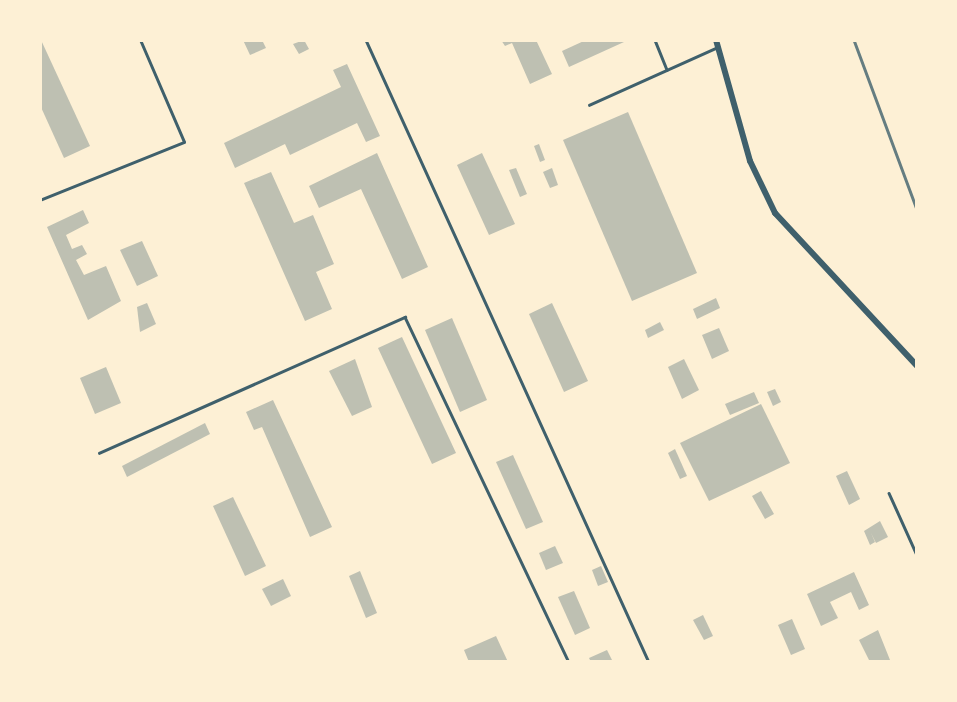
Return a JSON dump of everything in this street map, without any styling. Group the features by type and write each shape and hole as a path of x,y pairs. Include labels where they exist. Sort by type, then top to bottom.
{"street":[{"path":"717,43 750,161 775,213 917,366"}],"lane":[{"path":"40,200 184,142 140,40"},
{"path":"366,40 649,662"},
{"path":"655,40 667,70"},
{"path":"589,105 667,70 717,43"},
{"path":"99,453 405,317 569,662"},
{"path":"889,493 917,555"}],"building":[{"path":"41,40 90,146 64,158 40,105"},
{"path":"243,40 262,40 266,48 250,55"},
{"path":"304,40 309,49 299,54 293,44"},
{"path":"501,40 536,40 552,74 530,84 512,43 505,46"},
{"path":"586,40 624,42 569,67 562,51"},
{"path":"347,64 380,136 366,142 357,123 290,155 285,144 235,168 224,143 341,87 333,70"},
{"path":"628,112 697,273 632,301 563,140"},
{"path":"539,144 545,160 540,162 534,146"},
{"path":"377,153 428,267 402,279 361,189 319,208 309,186"},
{"path":"482,153 515,224 489,235 457,165"},
{"path":"516,168 527,194 520,197 509,170"},
{"path":"552,168 558,185 550,188 543,172"},
{"path":"271,172 294,223 313,215 334,264 316,272 332,309 305,321 244,183"},
{"path":"83,210 89,223 66,235 72,249 82,245 87,254 76,260 84,275 106,266 121,301 88,320 47,227"},
{"path":"142,241 158,276 137,286 120,250"},
{"path":"716,298 720,308 697,319 693,309"},
{"path":"147,303 156,324 140,332 137,307"},
{"path":"552,303 588,381 564,392 529,314"},
{"path":"452,318 487,400 460,412 425,330"},
{"path":"660,322 664,330 648,338 645,330"},
{"path":"719,328 729,351 712,359 702,335"},
{"path":"402,337 456,453 432,464 378,348"},
{"path":"355,359 372,407 352,416 329,371"},
{"path":"684,359 699,390 682,399 668,367"},
{"path":"106,367 121,403 95,414 80,378"},
{"path":"775,389 781,402 773,406 767,392"},
{"path":"754,392 759,403 730,415 725,404"},
{"path":"273,400 332,527 310,537 262,427 254,430 246,412"},
{"path":"761,404 790,463 709,501 680,443"},
{"path":"205,423 210,434 127,477 122,466"},
{"path":"675,449 687,476 680,479 668,453"},
{"path":"513,455 543,522 526,529 496,462"},
{"path":"847,471 860,499 849,505 836,476"},
{"path":"761,491 774,514 765,519 752,496"},
{"path":"233,497 266,566 245,576 213,506"},
{"path":"880,521 888,537 876,543 871,533 875,542 870,545 864,531"},
{"path":"555,546 563,563 546,570 539,553"},
{"path":"601,566 608,582 598,586 592,570"},
{"path":"360,571 377,613 366,618 349,576"},
{"path":"854,572 869,605 859,610 851,592 830,602 838,618 821,626 807,594"},
{"path":"283,579 291,596 271,606 262,589"},
{"path":"574,591 590,628 575,635 558,597"},
{"path":"703,615 713,636 704,640 693,620"},
{"path":"792,619 805,649 791,655 778,625"},
{"path":"878,630 890,660 870,662 859,640"},
{"path":"496,636 508,662 469,662 464,650"},
{"path":"607,650 613,662 591,662 589,658"}],"railway":[{"path":"854,40 917,209"}]}
